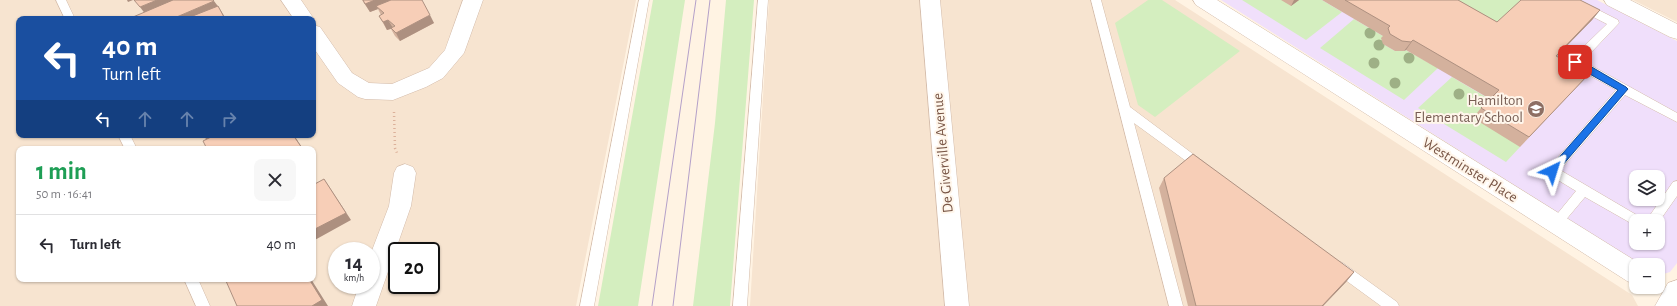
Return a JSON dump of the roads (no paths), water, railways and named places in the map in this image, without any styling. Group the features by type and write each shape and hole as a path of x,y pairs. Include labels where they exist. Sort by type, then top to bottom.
{"street":[{"path":"291,0 302,16"},
{"path":"316,36 345,78 365,91 393,92 419,82 436,73 454,53 473,0"},
{"name":"De Giverville Avenue","path":"930,0 957,306"},
{"name":"Westminster Place","path":"1203,0 1629,270"},
{"path":"1614,0 1677,32"},
{"path":"364,306 400,206 405,173"}],"lane":[{"path":"62,0 69,16"},
{"path":"587,306 644,0"},
{"path":"740,306 763,0"},
{"path":"1096,0 1176,306"},
{"path":"1570,0 1614,23 1575,62 1677,118"},
{"path":"1623,89 1552,171 1629,217"},
{"path":"1125,110 1214,175"},
{"path":"1657,214 1677,186"},
{"path":"1555,224 1584,190"},
{"path":"1328,259 1392,306"},
{"path":"192,282 203,306"}],"tram line":[{"path":"652,306 696,0"},
{"path":"673,306 710,0"}],"place":[{"name":"Hamilton Elementary School","path":"1536,109"}]}
